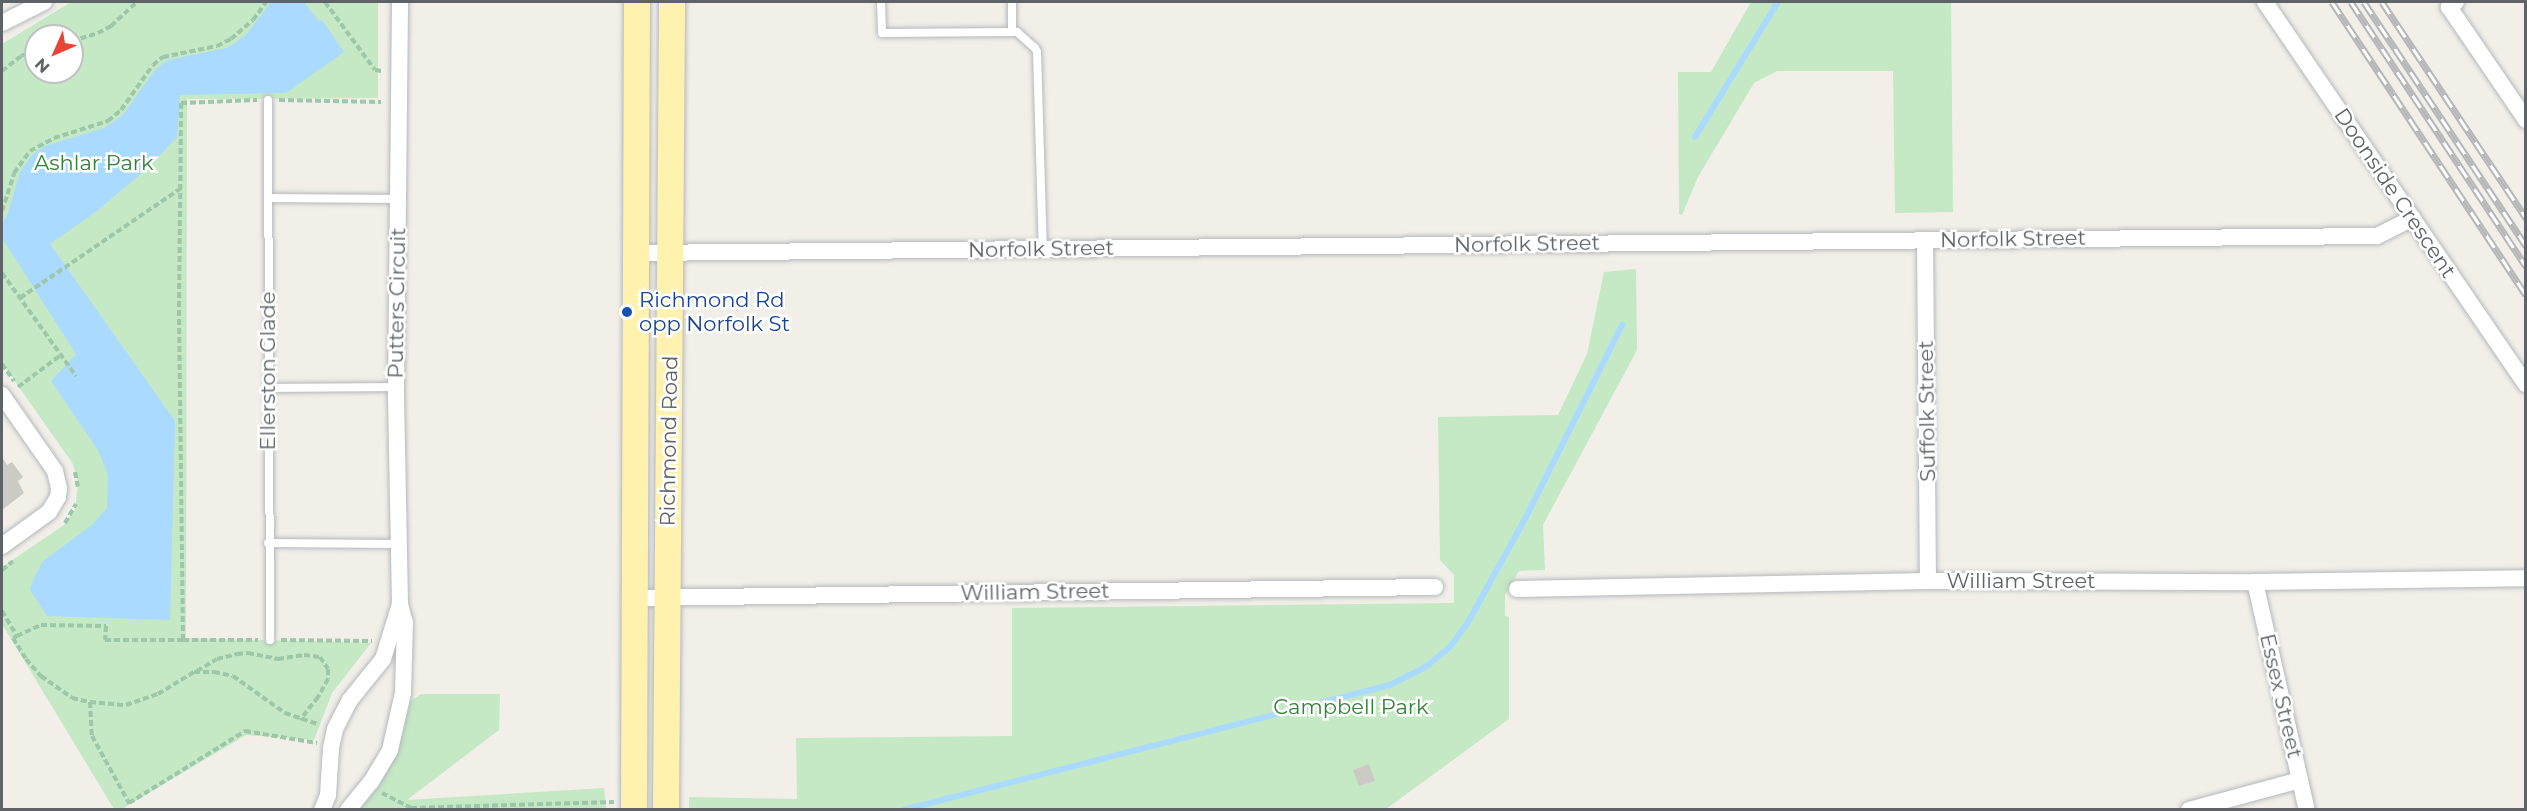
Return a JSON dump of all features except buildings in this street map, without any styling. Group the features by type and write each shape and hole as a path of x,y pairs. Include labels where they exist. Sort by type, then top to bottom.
{"main road":[{"name":"Richmond Road","path":"625,806 634,598 638,2"},
{"name":"Richmond Road","path":"666,810 672,2"}],"street":[{"path":"2,23 44,2"},
{"name":"Putters Circuit","path":"348,810 371,782 395,736 403,693 405,623 400,604 396,387 400,2"},
{"name":"Doonside Crescent","path":"2265,2 2526,385"},
{"path":"2453,4 2526,120"},
{"name":"Norfolk Street","path":"638,253 2377,236 2413,218"},
{"name":"Suffolk Street","path":"1925,240 1929,581"},
{"path":"2,395 55,471 59,489 58,497 49,512 2,546"},
{"name":"William Street","path":"1518,589 1929,581 2255,582 2526,578"},
{"name":"Essex Street","path":"2255,582 2307,810"},
{"name":"William Street","path":"634,598 1435,587"},
{"name":"Putters Circuit","path":"322,810 328,795 331,748 335,729 350,700 383,658 400,604"},
{"path":"2189,810 2300,780"}],"lane":[{"path":"881,2 882,33 1012,31 1020,33 1037,52 1043,249"},
{"path":"1012,2 1012,31"},
{"name":"Ellerston Glade","path":"268,100 267,543 270,640"},
{"path":"269,198 399,199"},
{"path":"268,388 396,387"},
{"path":"267,543 398,544"}],"path":[{"path":"84,37 111,26 137,2"},
{"path":"2,212 14,173 30,151 54,138 108,121 121,110 153,66 164,57 217,46 231,39 253,20 266,2"},
{"path":"325,2 375,70 383,71"},
{"path":"2,71 24,55"},
{"path":"300,720 318,697 328,679 328,669 320,657 304,655 278,659 248,653 237,654 217,659 158,694 126,705 72,698 41,676 13,638 41,625 105,626 105,640 183,640 179,307 181,103 268,100 381,102 381,112"},
{"path":"20,298 181,188"},
{"path":"2,273 76,376"},
{"path":"18,387 61,356"},
{"path":"2,611 17,636"},
{"path":"372,647 376,641"},
{"path":"90,702 92,736 129,803 245,731 317,743 322,726 285,713 233,676 214,672 194,672"},
{"path":"379,791 411,807 625,806"}],"green space":[{"name":"Ashlar Park","path":"71,2 378,2 378,98 187,99 186,638 371,643 332,693 314,740 246,735 122,809 114,809 2,624 2,567 64,525 75,509 78,483 73,464 2,363 2,44 24,31 24,84 84,84 84,24 35,24"},
{"path":"1751,2 1951,2 1953,212 1895,213 1893,71 1777,71 1754,83 1698,177 1682,215 1679,214 1678,72 1711,72"},
{"name":"Campbell Park","path":"1636,269 1637,350 1543,525 1545,570 1519,571 1505,595 1505,616 1509,617 1509,719 1386,809 689,810 689,797 797,799 796,738 1012,736 1012,608 1454,603 1454,575 1440,560 1438,417 1558,415 1587,354 1604,272"},
{"path":"421,694 500,694 499,730 407,800 604,788 606,809 358,810 370,796 402,737 410,702"}],"water":[{"path":"271,2 304,2 319,21 322,20 344,52 286,93 180,95 177,137 150,166 97,211 50,244 175,421 170,620 47,616 30,590 34,578 43,561 92,525 107,508 108,475 98,450 51,381 76,354 2,238 2,225 8,213 20,172 33,154 45,146 104,128 123,115 155,70 168,60 227,48 246,35"}],"waterway":[{"path":"1695,137 1778,2"},
{"path":"903,810 1390,685 1424,668 1450,647 1467,624 1526,517 1622,325"}],"railway":[{"path":"2332,2 2526,295"},
{"path":"2351,2 2526,266"},
{"path":"2364,2 2526,246"},
{"path":"2382,2 2526,218"}],"place":[{"name":"Richmond Rd opp Norfolk St","path":"627,312"}]}
